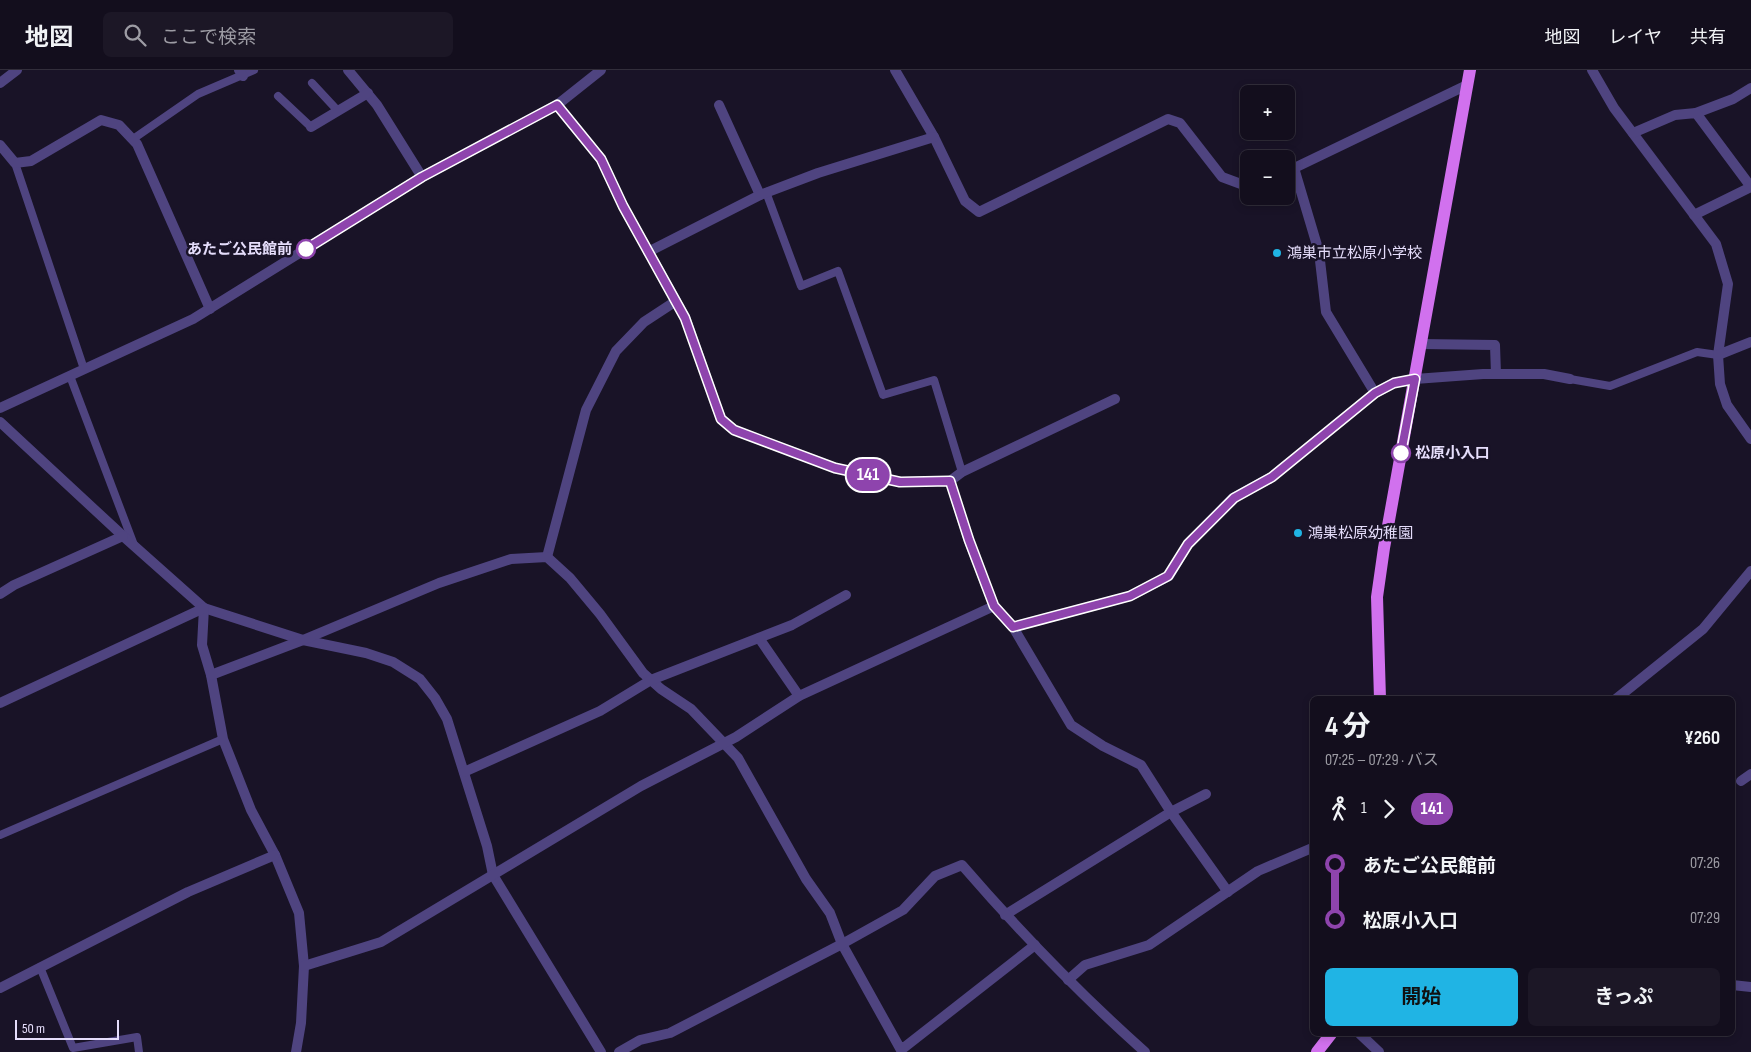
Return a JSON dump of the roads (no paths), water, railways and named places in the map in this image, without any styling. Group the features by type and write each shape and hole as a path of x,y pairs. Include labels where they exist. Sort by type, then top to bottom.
{"main road":[{"path":"1380,696 1377,597 1384,548 1470,70"},
{"path":"1316,1052 1329,1036"}],"street":[{"path":"0,83 17,70"},
{"path":"348,70 377,104 422,177"},
{"path":"0,408 194,319 422,177 557,105 602,70"},
{"path":"895,70 934,137 965,201 979,212 1168,119 1180,123 1222,177 1240,184"},
{"path":"1592,70 1614,108 1716,244 1728,284 1718,355 1720,384 1727,405 1750,436"},
{"path":"1295,168 1467,85"},
{"path":"1633,133 1675,115 1696,113 1733,99 1751,88"},
{"path":"311,127 368,93"},
{"path":"557,105 601,159 623,206 685,318 721,419 734,430 835,468 900,482 950,481 962,472 1115,399"},
{"path":"719,105 763,194"},
{"path":"1694,215 1751,187 1696,113"},
{"path":"0,145 16,163 31,161 101,120 119,125 137,144 210,310"},
{"path":"648,252 763,194 818,173 934,137"},
{"path":"1295,184 1319,252 1326,312 1375,393"},
{"path":"547,558 586,410 616,351 644,322 676,302"},
{"path":"1718,355 1751,342"},
{"path":"1421,344 1495,345 1496,374"},
{"path":"1013,627 1130,596 1168,576 1188,544 1234,498 1272,477 1375,393 1394,383 1415,379 1496,374 1544,374 1570,379"},
{"path":"0,422 204,608 303,640 366,653 393,662 420,679 435,698 447,719 487,846 493,875 601,1052"},
{"path":"950,481 969,540 994,606 1013,627 1071,725 1102,746 1141,765 1171,812 1228,892"},
{"path":"0,594 14,585 123,536"},
{"path":"211,675 303,640 439,583 511,559 547,558 570,578 600,614 643,673 661,689 691,709 738,758 790,853 830,913 842,944 901,1050 1035,945"},
{"path":"1620,696 1703,629 1751,571"},
{"path":"464,772 600,711 651,680 792,625 846,595"},
{"path":"304,966 380,942 642,786 736,736 799,696 994,606"},
{"path":"204,608 202,645 211,675 223,740 251,810 275,855 299,913 304,966 301,1023 296,1052"},
{"path":"0,702 204,608"},
{"path":"759,638 799,696"},
{"path":"1741,781 1751,774"},
{"path":"1005,915 1171,812 1206,794"},
{"path":"1068,980 1085,965 1149,945 1258,871 1310,849"},
{"path":"0,988 188,892 275,855"},
{"path":"619,1052 640,1040 670,1033 842,944 903,910 935,876 962,865 1005,915 1097,1010 1145,1052"},
{"path":"1735,985 1751,987"},
{"path":"1362,1036 1379,1052"}],"lane":[{"path":"133,139 198,94 241,73 254,70"},
{"path":"312,83 338,111"},
{"path":"278,96 311,127"},
{"path":"16,163 84,370"},
{"path":"763,194 801,286 838,271 882,395 934,380 962,472"},
{"path":"1570,379 1610,386 1696,352 1718,355"},
{"path":"70,376 135,547"},
{"path":"0,835 223,740"},
{"path":"40,967 73,1048 137,1037 139,1052"}],"place":[{"name":"あたご公民館前","path":"306,249"},
{"name":"鴻巣市立松原小学校","path":"1277,253"},
{"name":"松原小入口","path":"1401,453"},
{"name":"鴻巣松原幼稚園","path":"1298,533"}]}
